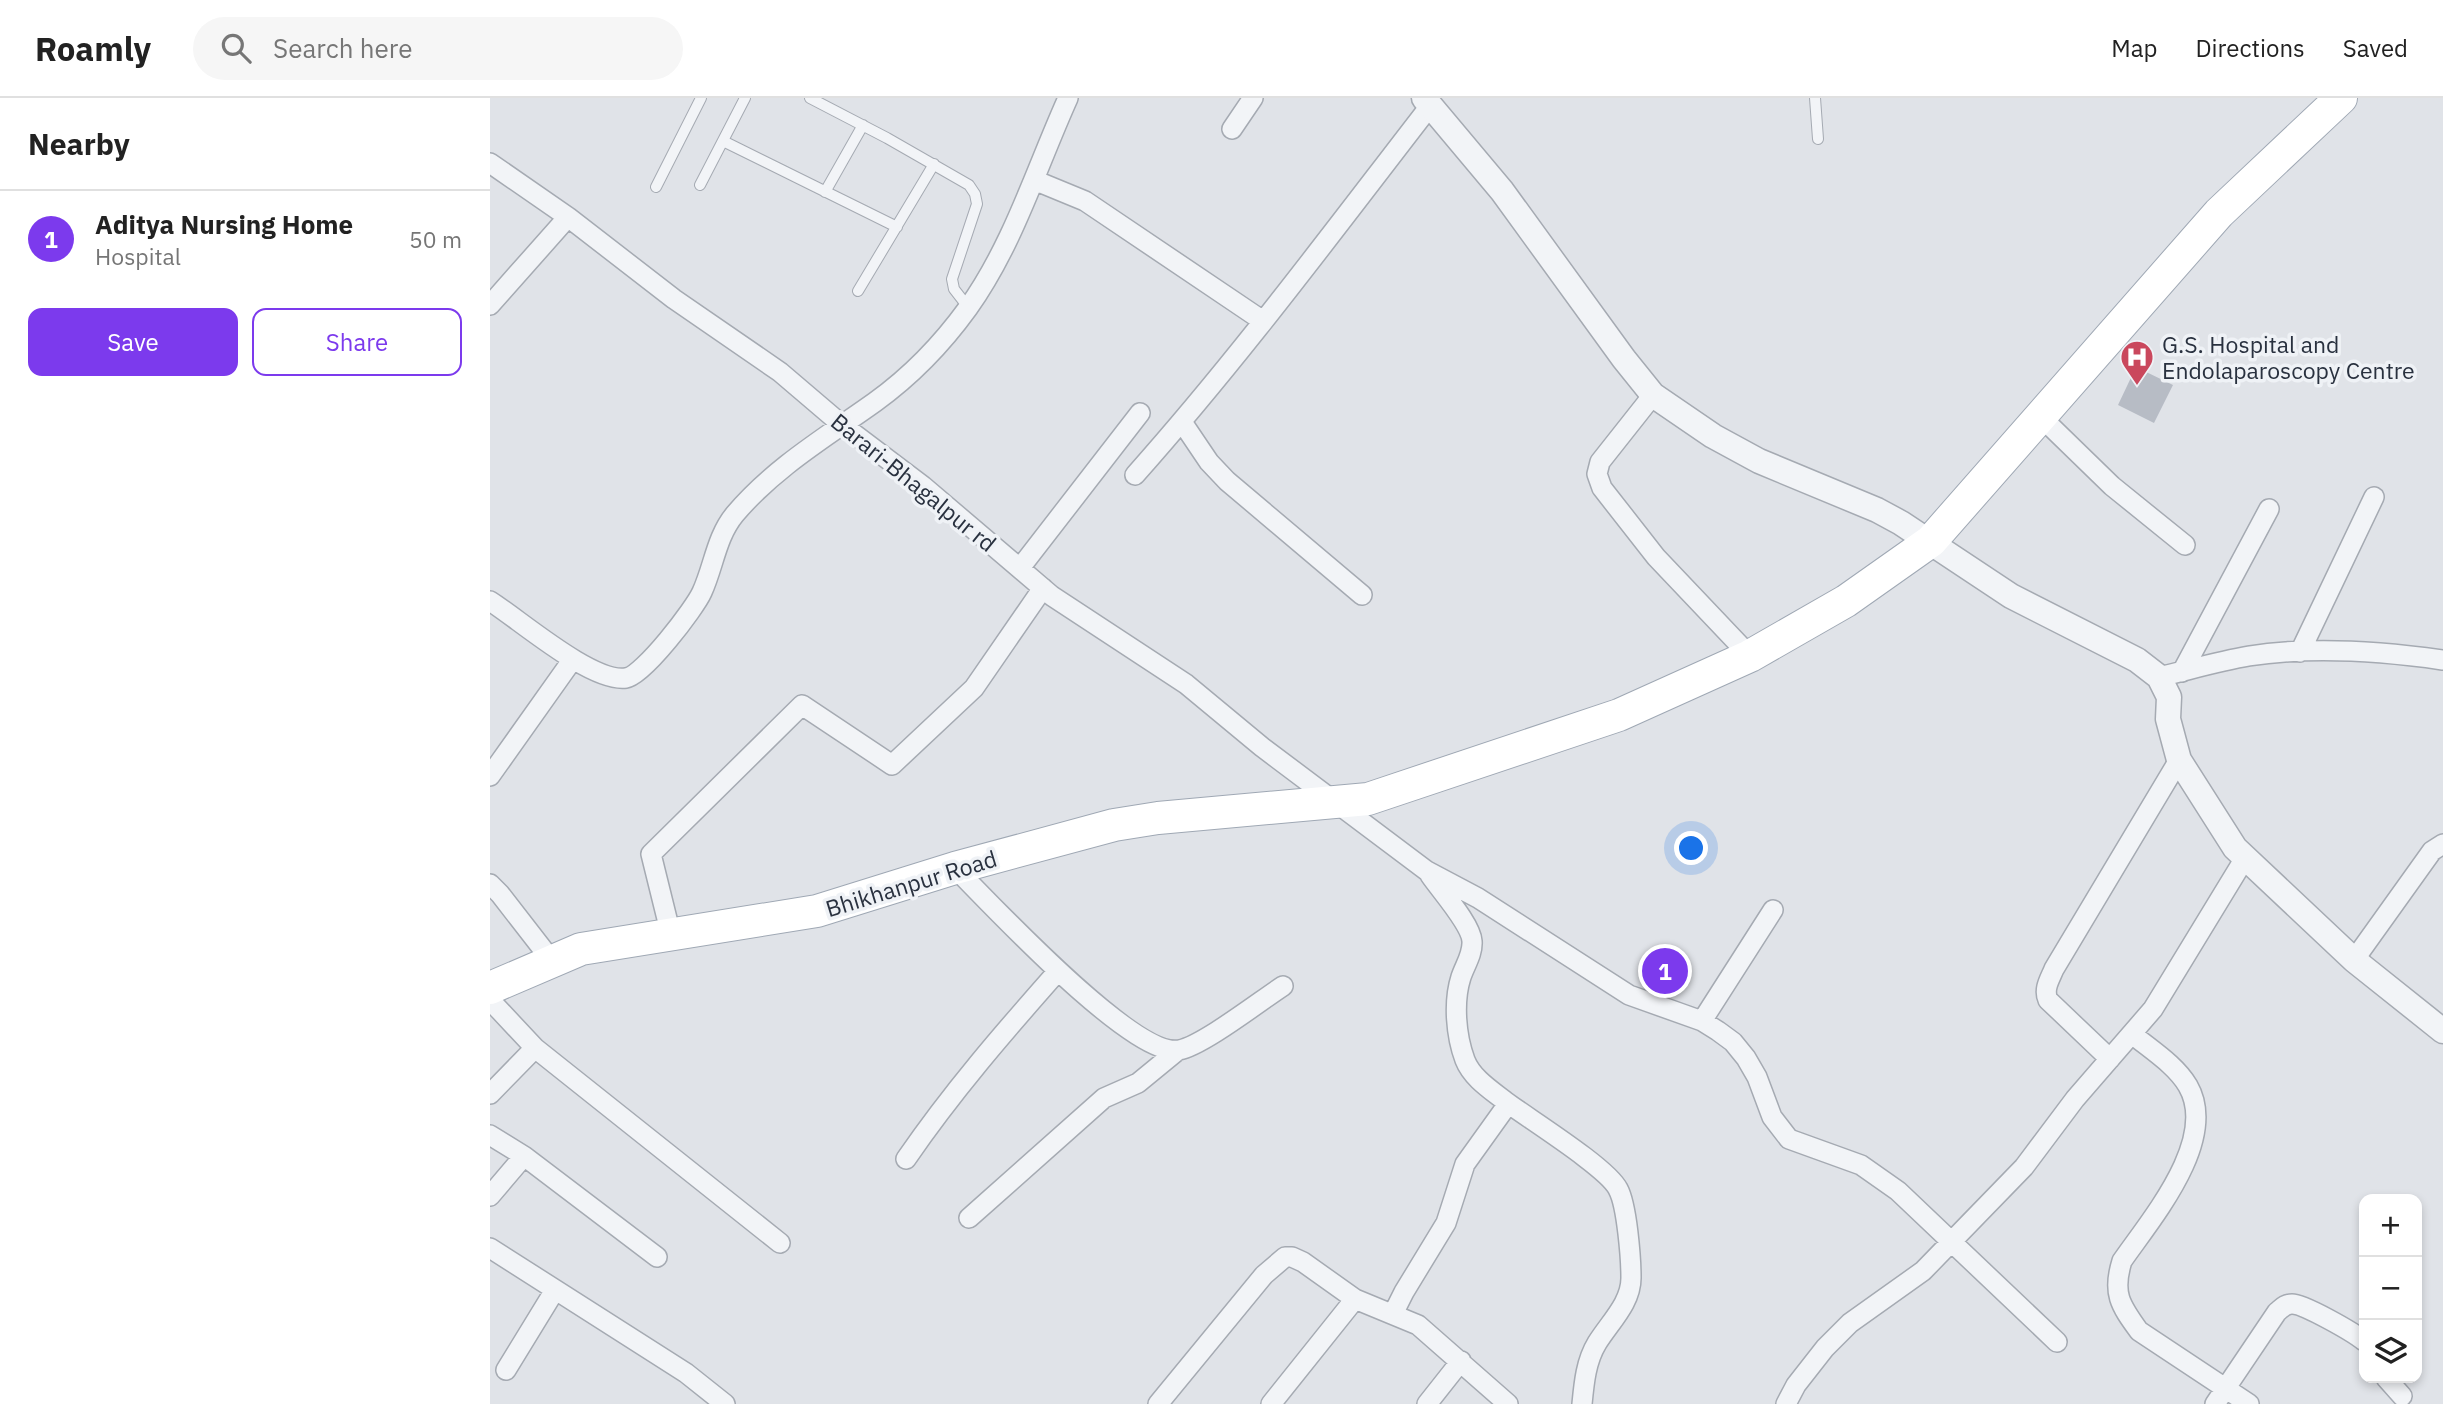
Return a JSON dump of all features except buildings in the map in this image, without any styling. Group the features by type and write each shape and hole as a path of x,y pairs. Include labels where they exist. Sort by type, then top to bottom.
{"main road":[{"name":"Bhikhanpur Road","path":"490,988 582,949 817,911 955,868 1125,823 1368,799 1619,715 1750,656 1846,601 1931,541 2219,213 2341,98"}],"street":[{"path":"490,601 573,659 613,678 629,679 642,669 663,647 702,594 719,541 733,517 766,482 808,447 876,401 913,371 937,348 968,307 991,275 1068,98"},
{"path":"1232,129 1254,98"},
{"path":"1135,475 1182,422 1263,321 1427,102 1502,191 1653,396 1713,436 1759,461 1877,510 1931,541 2011,596 2171,675 2249,656 2300,652 2401,654 2443,660"},
{"name":"Barari-Bhagalpur rd","path":"490,163 568,216 674,299 780,372 841,424 923,486 1043,588 1186,684 1427,871"},
{"path":"1034,180 1085,201 1263,321"},
{"path":"490,305 568,216"},
{"path":"1653,396 1600,462 1597,474 1602,488 1656,558 1750,656"},
{"path":"1020,568 1140,413"},
{"path":"2039,416 2112,486 2185,545"},
{"path":"1182,422 1209,462 1227,481 1362,596"},
{"path":"2300,652 2374,497"},
{"path":"2269,509 2171,675 2168,719 2179,760 2240,853 2354,960 2443,1031"},
{"path":"671,935 651,854 802,705 892,765 974,688 1043,588"},
{"path":"490,776 573,659"},
{"path":"2110,1059 2048,1000 2046,988 2054,969 2179,760"},
{"path":"2354,960 2432,851 2443,844"},
{"path":"1772,1404 1788,1400 1796,1385 1825,1348 1850,1323 1923,1271 2024,1167 2075,1098 2154,1009 2240,853"},
{"path":"955,868 1058,971 1115,1020 1151,1044 1177,1051"},
{"path":"1427,871 1478,898 1629,995 1702,1021 1732,1042 1746,1058 1757,1077 1772,1117 1789,1139 1861,1165 1873,1172 1898,1191 2057,1342"},
{"path":"1427,871 1465,925 1472,940 1457,995 1457,1021 1465,1062 1482,1083 1508,1104 1607,1175 1618,1189 1624,1208 1631,1279 1629,1292 1587,1366 1585,1402"},
{"path":"490,884 552,961"},
{"path":"1702,1021 1773,910"},
{"path":"906,1159 973,1068 1058,971"},
{"path":"969,1218 1104,1098 1138,1083 1177,1051 1203,1040 1283,986"},
{"path":"490,1000 535,1048 780,1243"},
{"path":"2132,1034 2176,1071 2188,1086 2193,1101 2195,1123 2191,1147 2180,1177 2122,1261 2116,1289 2126,1313 2139,1331 2220,1397 2249,1404"},
{"path":"490,1094 535,1048"},
{"path":"1394,1314 1404,1292 1446,1223 1465,1164 1508,1104"},
{"path":"490,1135 524,1156 657,1257"},
{"path":"490,1196 524,1156"},
{"path":"490,1248 686,1373 725,1404"},
{"path":"1158,1404 1280,1259 1292,1257 1355,1299 1418,1325 1507,1404"},
{"path":"506,1370 555,1290"},
{"path":"1271,1404 1355,1299"},
{"path":"2220,1397 2277,1312 2284,1306 2293,1304 2304,1308 2359,1338"},
{"path":"1427,1404 1461,1361"},
{"path":"2390,1383 2402,1396"}],"lane":[{"path":"656,187 701,98"},
{"path":"700,185 746,98"},
{"path":"810,98 969,185 977,204 952,279 954,289 968,307"},
{"path":"1815,98 1818,139"},
{"path":"825,192 863,125"},
{"path":"723,141 897,227"},
{"path":"858,292 934,164"}],"place":[{"name":"G.S. Hospital and Endolaparoscopy Centre","path":"2137,387"},
{"name":"Aditya Nursing Home","path":"1665,971"}]}
